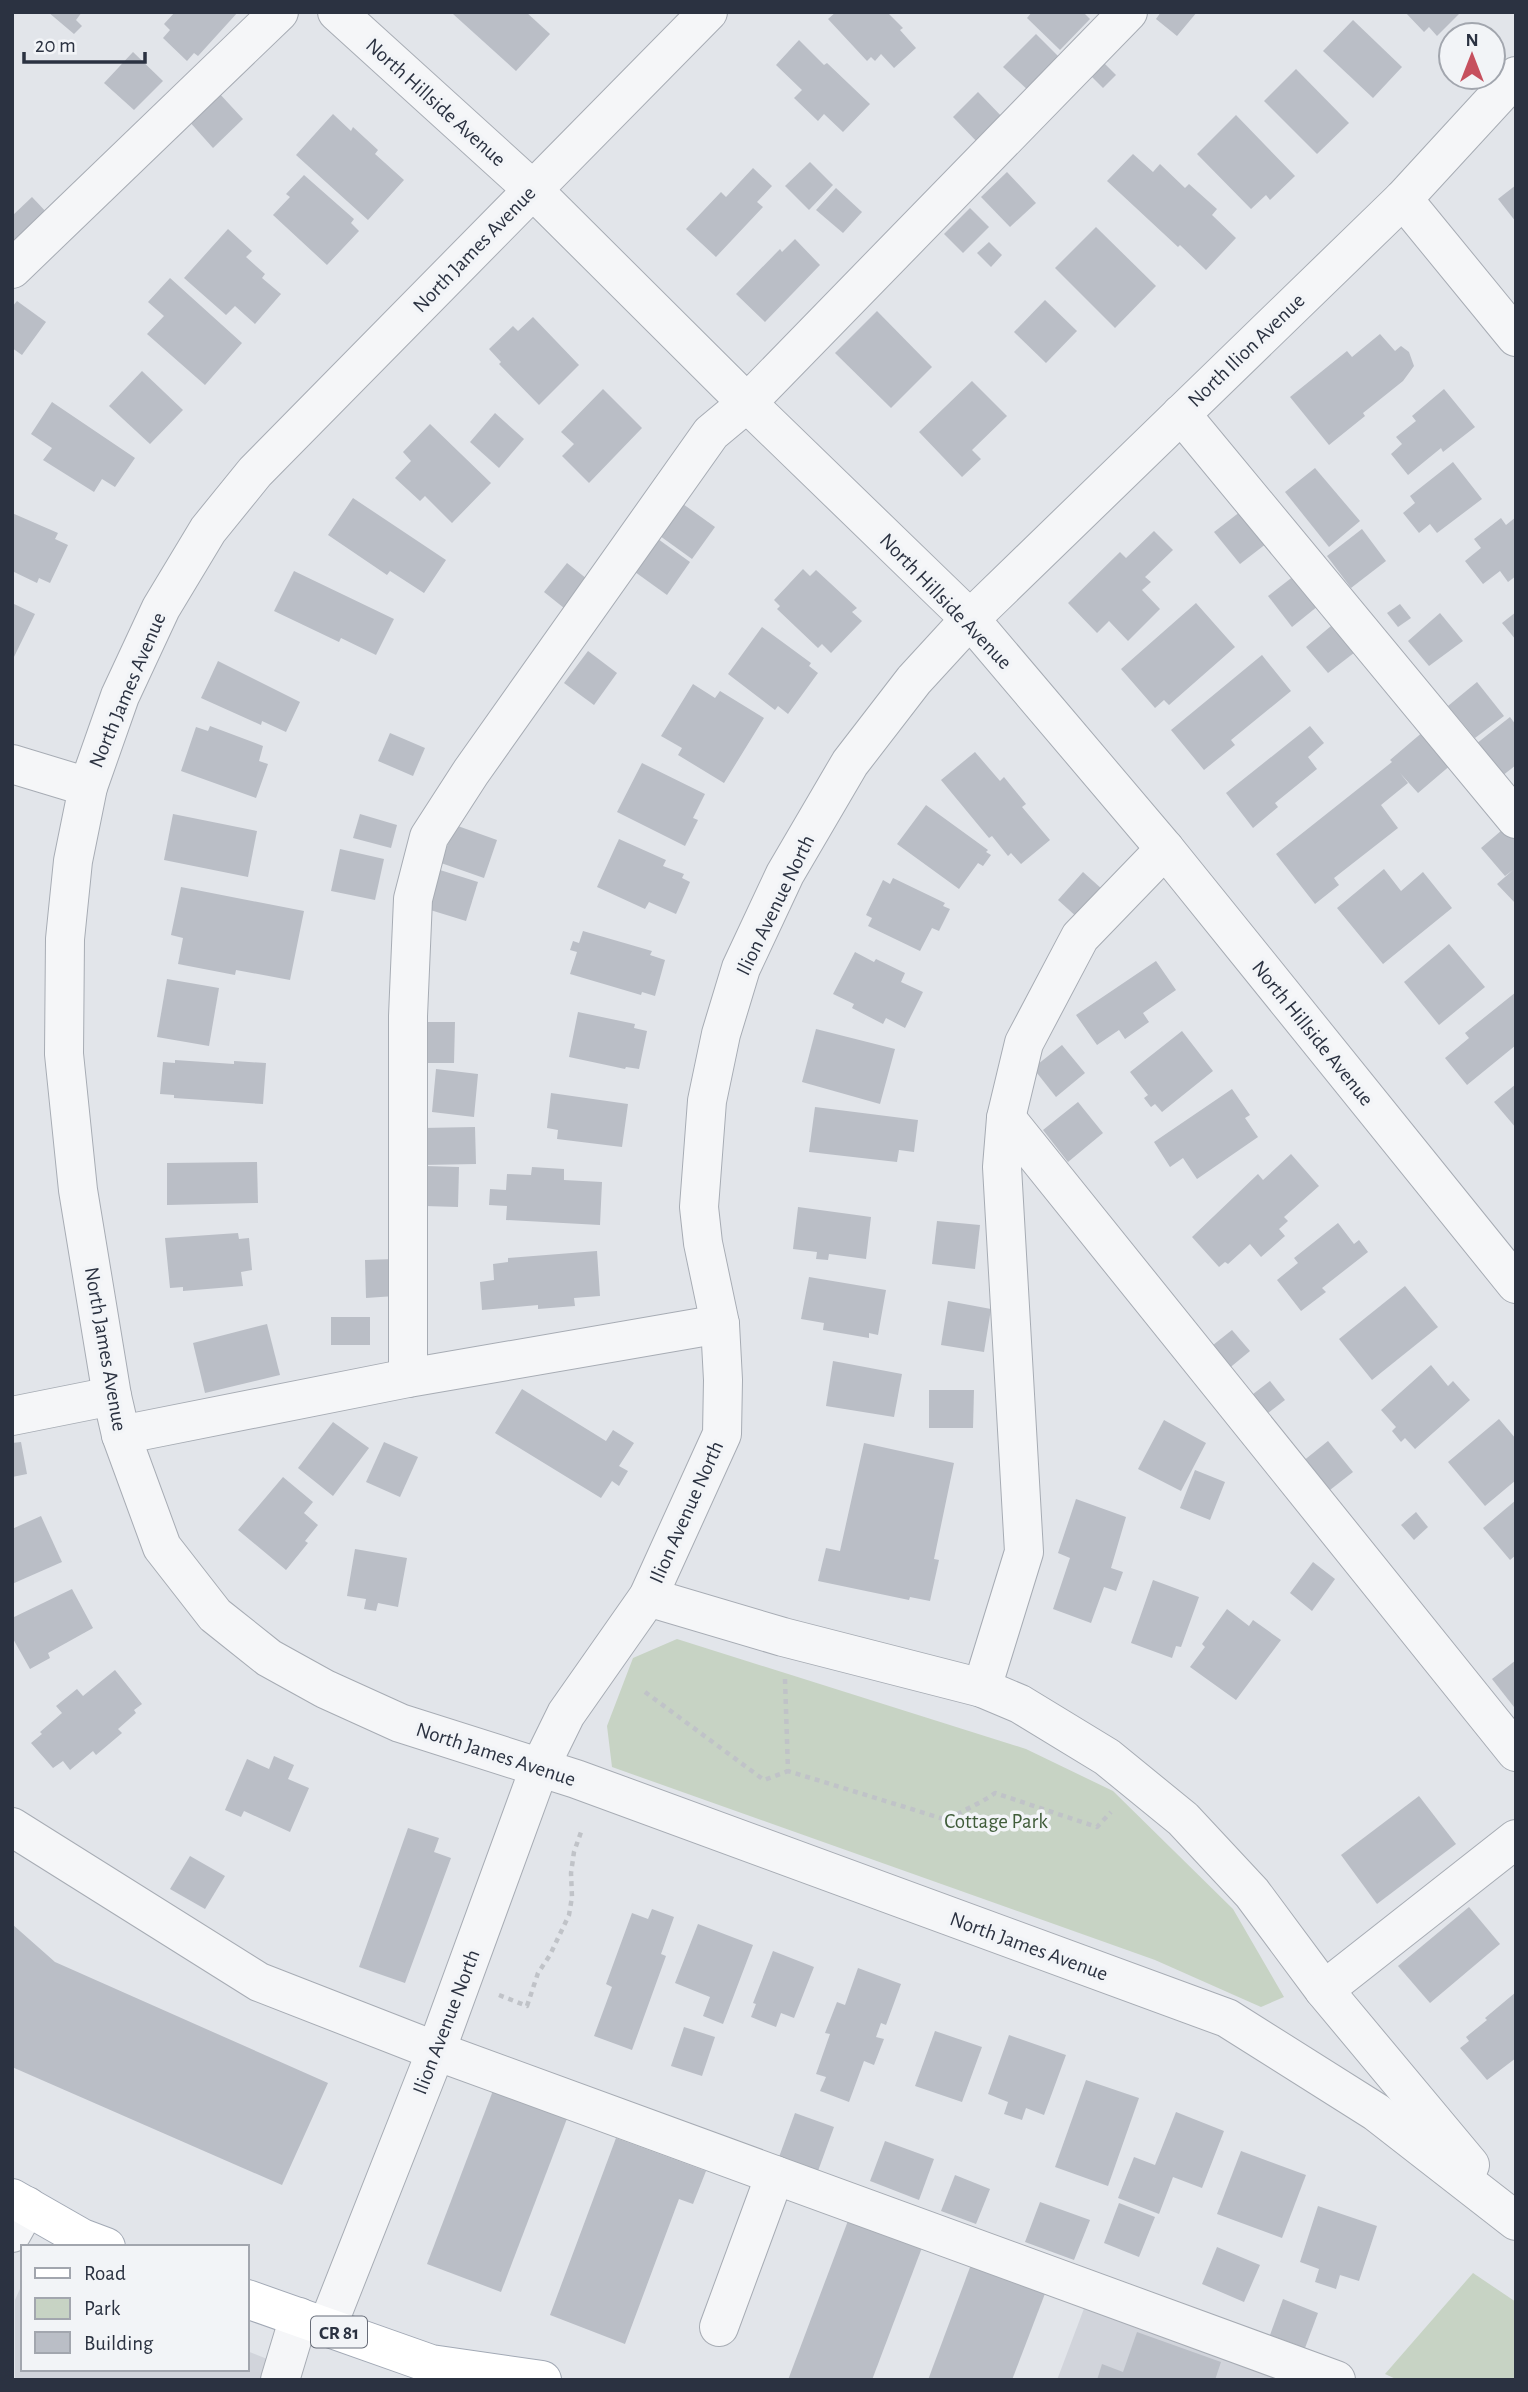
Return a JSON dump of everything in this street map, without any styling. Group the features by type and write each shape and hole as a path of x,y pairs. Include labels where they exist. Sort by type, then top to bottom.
{"main road":[{"path":"17,2212 101,2245"},
{"name":"CR 81","path":"248,2299 442,2372 542,2380"}],"street":[{"path":"12,269 279,12"},
{"name":"North Hillside Avenue","path":"337,12 532,189 970,619 1166,849 1516,1284"},
{"name":"North James Avenue","path":"708,12 255,472 208,530 161,608 120,696 88,787 73,861 65,939 64,1054 78,1190 112,1396 121,1435 162,1547 215,1615 269,1658 325,1689 400,1723 627,1798 1227,2018 1376,2112 1516,2221"},
{"path":"408,1378 408,1016 413,899 429,837 471,772 711,433 747,403 1128,12"},
{"name":"North Ilion Avenue","path":"970,619 1403,198 1516,76"},
{"path":"1403,198 1516,337"},
{"path":"1181,414 1516,819"},
{"name":"Ilion Avenue North","path":"279,2380 313,2322 436,2052 540,1769 566,1714 648,1597 722,1434 720,1324 703,1243 699,1207 710,1087 721,1034 741,968 785,874 850,763 914,680 970,619"},
{"path":"12,764 88,787"},
{"path":"982,1688 1024,1552 1002,1167 1006,1118 1024,1043 1080,937 1166,849"},
{"path":"1006,1118 1516,1752"},
{"path":"121,1435 408,1378 720,1324"},
{"path":"12,1416 112,1396"},
{"name":"North James Avenue","path":"648,1597 783,1637 982,1688 1020,1704 1107,1757 1184,1819 1252,1893 1324,1990 1516,2221"},
{"path":"12,1826 259,1982 436,2052 1336,2380"},
{"path":"1324,1990 1516,1839"},
{"path":"719,2328 775,2175"}],"path":[{"path":"785,1678 788,1772"},
{"path":"645,1692 764,1780 788,1772 947,1820 995,1793 1097,1827 1116,1806"},
{"path":"496,1994 527,2006 538,1973 569,1916 574,1852 581,1832"}],"shaded area":[{"path":"21,2286 21,2371 248,2371 248,2351 290,2368 290,2380 15,2380 15,2300"},
{"path":"1088,2298 1314,2380 1057,2380"}],"green space":[{"name":"Cottage Park","path":"677,1639 1026,1749 1113,1791 1233,1909 1284,1997 1261,2007 1155,1960 612,1767 607,1726 633,1658"},
{"path":"1473,2273 1516,2302 1516,2380 1398,2380 1385,2374"}],"building":[{"path":"48,12 82,12 76,20 82,26 74,34"},
{"path":"175,12 238,12 198,56 194,53 187,61 163,38 170,30 164,24"},
{"path":"526,12 550,34 516,71 453,14"},
{"path":"836,12 887,12 903,28 900,30 916,48 894,68 881,54 875,61 871,57 867,61 828,19"},
{"path":"1032,12 1083,12 1090,19 1060,50 1027,18"},
{"path":"1161,12 1197,12 1177,36 1156,19"},
{"path":"1405,12 1461,12 1452,21 1437,21 1437,36 1429,27 1424,32"},
{"path":"1353,20 1402,67 1373,98 1323,51"},
{"path":"1036,34 1063,61 1031,93 1003,67"},
{"path":"799,40 870,104 843,132 824,114 818,121 794,98 802,90 776,65"},
{"path":"133,52 163,81 134,110 104,83"},
{"path":"1102,61 1116,75 1103,88 1089,74"},
{"path":"1296,69 1349,123 1317,154 1264,101"},
{"path":"218,92 243,119 213,148 188,120"},
{"path":"978,92 1006,121 981,146 953,117"},
{"path":"333,114 351,131 353,127 378,150 375,154 404,180 368,220 296,155"},
{"path":"1236,115 1295,176 1270,200 1266,195 1251,209 1197,154"},
{"path":"1133,154 1153,172 1160,164 1185,188 1189,184 1217,209 1212,215 1236,238 1206,270 1107,181"},
{"path":"810,162 833,185 809,210 785,186"},
{"path":"753,168 772,186 757,202 763,207 716,257 686,229 721,192 726,197"},
{"path":"1007,172 1036,203 1010,227 981,197"},
{"path":"304,175 354,219 351,223 359,231 327,265 273,215 290,197 286,194"},
{"path":"1516,185 1516,222 1498,199"},
{"path":"836,188 862,212 843,233 816,210"},
{"path":"32,197 49,215 18,244 12,238 12,216"},
{"path":"970,208 989,227 963,253 944,234"},
{"path":"1096,227 1156,286 1115,328 1055,268"},
{"path":"228,229 252,251 246,257 265,274 262,278 281,294 255,324 235,306 226,315 184,278"},
{"path":"795,239 820,265 765,322 736,294 780,249 782,252"},
{"path":"989,242 1002,255 991,267 977,253"},
{"path":"170,278 242,343 205,385 147,334 164,316 148,302"},
{"path":"1045,300 1077,331 1046,363 1014,332"},
{"path":"17,301 46,322 22,355 12,348 12,307"},
{"path":"877,311 932,367 891,408 835,353"},
{"path":"533,317 579,365 539,405 499,364 501,362 489,349 513,326 518,331"},
{"path":"1380,334 1395,351 1401,346 1409,352 1414,366 1403,381 1329,445 1290,397 1347,351 1352,357"},
{"path":"142,371 183,410 150,444 109,406"},
{"path":"972,381 1007,416 972,450 981,459 962,477 919,432"},
{"path":"603,389 642,428 589,483 562,456 574,444 561,432"},
{"path":"1444,389 1475,427 1443,452 1441,448 1408,475 1391,454 1402,444 1396,437 1416,421 1412,416"},
{"path":"52,402 135,458 115,487 102,479 94,492 43,460 52,448 31,434"},
{"path":"495,413 524,439 499,468 470,442"},
{"path":"430,424 491,483 452,523 425,496 420,501 395,478 411,461 403,452"},
{"path":"1453,462 1482,499 1437,533 1430,524 1419,533 1403,513 1415,503 1410,496"},
{"path":"1315,468 1360,521 1329,547 1285,492"},
{"path":"353,498 446,560 424,593 390,571 387,575 328,535"},
{"path":"683,504 715,527 692,559 660,536"},
{"path":"1245,508 1271,540 1240,564 1214,532"},
{"path":"12,513 58,533 55,539 68,545 50,583 39,578 37,583 12,571"},
{"path":"1516,517 1516,576 1508,582 1500,571 1483,584 1465,561 1481,548 1474,539 1501,518 1506,525"},
{"path":"1362,529 1386,561 1351,588 1327,556"},
{"path":"1154,531 1173,550 1145,577 1151,582 1142,590 1160,609 1128,641 1109,621 1097,633 1068,603 1120,552 1126,558"},
{"path":"658,539 690,562 667,595 635,572"},
{"path":"567,563 587,579 564,608 544,592"},
{"path":"803,569 810,576 816,570 857,608 852,612 862,621 831,653 822,644 818,648 777,609 780,606 774,600"},
{"path":"294,571 394,619 376,655 341,638 339,642 274,611"},
{"path":"1299,572 1323,602 1292,627 1268,596"},
{"path":"12,603 35,614 12,661"},
{"path":"1196,603 1235,647 1169,705 1164,700 1155,708 1121,669"},
{"path":"1400,604 1411,618 1398,627 1387,613"},
{"path":"1516,612 1516,640 1502,623"},
{"path":"1440,613 1463,641 1429,666 1408,641"},
{"path":"1337,621 1359,649 1328,673 1306,647"},
{"path":"762,627 811,663 809,666 818,673 788,714 778,706 775,710 728,674"},
{"path":"588,651 617,673 594,705 564,683"},
{"path":"1262,655 1291,691 1231,740 1235,745 1204,770 1171,730"},
{"path":"218,661 300,702 286,732 262,721 261,725 201,698"},
{"path":"1477,682 1504,716 1475,738 1448,706"},
{"path":"693,684 715,698 720,691 764,718 724,783 678,755 682,748 661,736"},
{"path":"1510,717 1516,725 1516,765 1502,776 1476,744"},
{"path":"210,726 263,746 259,761 268,764 256,798 181,771 196,727 208,731"},
{"path":"1310,726 1324,743 1308,757 1317,769 1275,803 1278,807 1253,828 1226,793"},
{"path":"1424,731 1452,764 1418,793 1400,773 1408,783 1381,805 1398,828 1334,878 1339,885 1315,904 1276,854 1392,762 1390,760"},
{"path":"390,733 425,748 413,776 378,761"},
{"path":"975,752 1000,781 1004,777 1026,804 1022,807 1050,840 1021,864 1011,853 1008,856 992,836 989,838 941,780"},
{"path":"642,763 705,794 693,818 698,820 685,846 617,812"},
{"path":"926,805 988,850 986,852 991,855 983,866 978,863 959,889 897,844"},
{"path":"173,814 257,831 248,877 164,860"},
{"path":"360,814 397,825 391,848 353,838"},
{"path":"1509,824 1516,833 1516,904 1497,884 1513,870 1505,876 1481,848"},
{"path":"455,825 497,840 484,878 441,863"},
{"path":"619,839 666,860 663,866 684,874 682,878 690,882 676,914 649,902 645,909 597,887"},
{"path":"340,849 384,859 375,900 331,891"},
{"path":"1384,869 1401,891 1423,872 1452,908 1383,964 1337,908"},
{"path":"440,870 478,882 466,921 427,909"},
{"path":"1083,872 1103,890 1078,918 1058,900"},
{"path":"893,878 945,903 943,906 950,909 939,931 932,928 920,951 868,926 872,918 866,915 883,880 890,884"},
{"path":"181,887 304,911 290,980 236,970 235,975 178,964 183,938 171,935"},
{"path":"583,931 652,951 650,955 665,960 655,996 642,992 641,995 570,974 577,952 570,950 573,941 579,943"},
{"path":"1449,944 1485,987 1439,1025 1404,982"},
{"path":"855,952 905,973 901,982 923,992 905,1028 886,1018 883,1024 852,1008 854,1004 833,994"},
{"path":"1156,961 1176,990 1143,1013 1149,1022 1125,1039 1119,1030 1097,1045 1076,1015"},
{"path":"167,979 219,988 209,1046 157,1037"},
{"path":"1516,992 1516,1045 1467,1085 1445,1058 1469,1038 1465,1033"},
{"path":"578,1012 635,1024 634,1028 647,1031 639,1069 625,1069 569,1057"},
{"path":"425,1022 455,1022 454,1063 424,1063"},
{"path":"816,1029 895,1049 880,1104 802,1082"},
{"path":"1182,1031 1213,1071 1162,1112 1155,1104 1151,1107 1144,1098 1148,1095 1130,1072"},
{"path":"1062,1045 1085,1073 1056,1097 1033,1068"},
{"path":"175,1060 266,1063 263,1104 174,1098 174,1095 160,1094 163,1062 175,1063"},
{"path":"436,1069 478,1074 474,1117 432,1112"},
{"path":"1516,1084 1516,1128 1494,1102"},
{"path":"1232,1089 1250,1115 1245,1118 1258,1137 1197,1179 1183,1158 1170,1167 1154,1142"},
{"path":"551,1093 628,1104 622,1147 557,1139 558,1130 547,1128"},
{"path":"1078,1102 1103,1133 1068,1162 1043,1130"},
{"path":"815,1107 918,1120 914,1152 899,1150 897,1162 809,1152"},
{"path":"475,1127 476,1164 423,1165 422,1128"},
{"path":"1291,1154 1319,1186 1284,1217 1288,1221 1279,1229 1285,1236 1261,1257 1250,1244 1228,1264 1225,1262 1219,1267 1192,1237 1258,1174 1263,1180"},
{"path":"257,1162 258,1203 167,1205 167,1163"},
{"path":"425,1166 459,1167 458,1207 425,1206"},
{"path":"532,1167 564,1169 564,1180 602,1182 600,1225 506,1220 507,1206 489,1205 490,1189 506,1190 507,1174 531,1175"},
{"path":"798,1207 871,1217 866,1259 829,1254 828,1260 816,1259 817,1252 793,1249"},
{"path":"937,1221 980,1225 975,1269 932,1264"},
{"path":"1338,1223 1354,1244 1359,1240 1368,1252 1322,1288 1326,1292 1301,1311 1277,1280 1298,1263 1294,1258"},
{"path":"238,1233 239,1239 249,1238 252,1270 241,1272 243,1286 183,1291 183,1287 170,1288 165,1238"},
{"path":"597,1251 600,1296 574,1298 575,1306 538,1309 538,1305 482,1310 480,1282 494,1280 493,1264 508,1262 508,1258"},
{"path":"394,1259 395,1296 366,1298 365,1260"},
{"path":"809,1277 886,1290 878,1335 869,1333 869,1338 823,1330 824,1323 801,1319"},
{"path":"1405,1286 1438,1327 1372,1380 1339,1339"},
{"path":"948,1301 991,1309 984,1352 941,1345"},
{"path":"331,1317 370,1317 370,1345 331,1345"},
{"path":"267,1324 280,1375 205,1393 193,1343"},
{"path":"1232,1330 1250,1351 1221,1375 1203,1353"},
{"path":"833,1361 902,1374 894,1417 826,1406"},
{"path":"1431,1365 1448,1386 1453,1381 1470,1400 1415,1449 1405,1438 1401,1442 1392,1431 1396,1427 1381,1410"},
{"path":"1270,1381 1285,1400 1259,1420 1244,1401"},
{"path":"522,1389 606,1441 613,1430 634,1443 619,1466 628,1471 619,1486 612,1481 601,1498 495,1433"},
{"path":"929,1390 974,1390 973,1428 929,1428"},
{"path":"1499,1419 1516,1439 1516,1480 1485,1506 1448,1462"},
{"path":"1164,1420 1206,1443 1181,1491 1138,1469"},
{"path":"333,1422 369,1448 333,1496 298,1468"},
{"path":"1328,1441 1353,1472 1321,1497 1297,1466"},
{"path":"21,1442 27,1474 12,1477 12,1443"},
{"path":"384,1442 418,1457 400,1497 366,1482"},
{"path":"864,1443 954,1463 934,1559 939,1560 930,1601 910,1597 909,1600 818,1581 826,1548 840,1551"},
{"path":"1195,1470 1225,1482 1210,1520 1180,1508"},
{"path":"283,1477 313,1502 304,1513 318,1525 305,1541 308,1543 286,1570 238,1530"},
{"path":"1076,1499 1126,1517 1111,1568 1123,1572 1116,1591 1104,1587 1091,1623 1053,1609 1070,1558 1058,1553"},
{"path":"1516,1500 1516,1555 1510,1560 1483,1528"},
{"path":"1416,1512 1428,1527 1414,1540 1401,1525"},
{"path":"41,1516 62,1562 12,1584 12,1529"},
{"path":"355,1549 407,1558 398,1607 378,1603 376,1611 364,1609 366,1599 347,1596"},
{"path":"1313,1562 1335,1579 1312,1611 1290,1593"},
{"path":"1153,1580 1199,1597 1181,1647 1176,1646 1172,1658 1131,1643"},
{"path":"72,1589 93,1628 48,1653 50,1658 30,1669 12,1637 12,1618"},
{"path":"1227,1609 1249,1626 1253,1620 1281,1640 1236,1700 1190,1667 1205,1647 1202,1644"},
{"path":"1516,1660 1516,1706 1514,1707 1492,1679"},
{"path":"115,1670 142,1704 118,1729 122,1733 96,1755 93,1751 70,1770 63,1761 53,1768 31,1743 62,1713 56,1706 77,1689 83,1696"},
{"path":"274,1756 294,1765 288,1779 309,1788 290,1832 244,1811 241,1817 225,1810 247,1759 269,1769"},
{"path":"1419,1796 1456,1844 1377,1904 1341,1855"},
{"path":"408,1828 439,1838 434,1852 451,1858 405,1983 359,1967"},
{"path":"190,1856 225,1876 205,1909 170,1889"},
{"path":"1469,1907 1500,1944 1430,2003 1398,1966"},
{"path":"652,1909 674,1917 661,1954 666,1956 632,2050 594,2036 612,1987 606,1984 632,1913 648,1919"},
{"path":"12,1924 55,1962 328,2083 282,2185 12,2067"},
{"path":"698,1924 753,1945 723,2024 703,2016 710,1997 675,1983"},
{"path":"773,1951 814,1967 794,2018 781,2013 776,2027 751,2017 756,2004 753,2003"},
{"path":"858,1968 901,1984 886,2025 881,2023 876,2037 884,2039 874,2065 864,2061 849,2102 820,2091 826,2077 816,2074 830,2034 825,2033 837,2002 845,2005"},
{"path":"1516,1992 1516,2058 1487,2080 1460,2048 1469,2041 1466,2037 1487,2020 1485,2018"},
{"path":"684,2027 715,2037 702,2076 671,2066"},
{"path":"935,2031 982,2047 962,2102 915,2086"},
{"path":"1009,2035 1066,2055 1044,2115 1026,2108 1022,2120 1004,2114 1008,2102 988,2094"},
{"path":"1086,2080 1139,2098 1108,2186 1055,2167"},
{"path":"494,2088 568,2116 501,2292 427,2264"},
{"path":"1176,2112 1224,2131 1202,2188 1173,2177 1159,2214 1118,2198 1134,2157 1155,2165"},
{"path":"795,2113 834,2127 818,2171 779,2157"},
{"path":"616,2138 706,2171 693,2204 679,2199 625,2344 550,2315"},
{"path":"885,2141 934,2159 919,2200 870,2181"},
{"path":"1241,2151 1306,2175 1282,2238 1217,2214"},
{"path":"955,2175 990,2189 976,2224 941,2211"},
{"path":"1040,2202 1090,2220 1074,2260 1025,2242"},
{"path":"1119,2203 1155,2217 1139,2257 1104,2243"},
{"path":"1318,2206 1377,2226 1359,2281 1340,2275 1336,2289 1315,2282 1319,2269 1300,2262"},
{"path":"849,2218 923,2245 872,2380 788,2380"},
{"path":"1217,2247 1260,2265 1244,2302 1202,2284"},
{"path":"972,2262 1046,2291 1012,2380 928,2380"},
{"path":"1283,2299 1318,2313 1305,2348 1270,2335"},
{"path":"1137,2332 1221,2362 1215,2380 1097,2380 1102,2364 1123,2372"}]}
